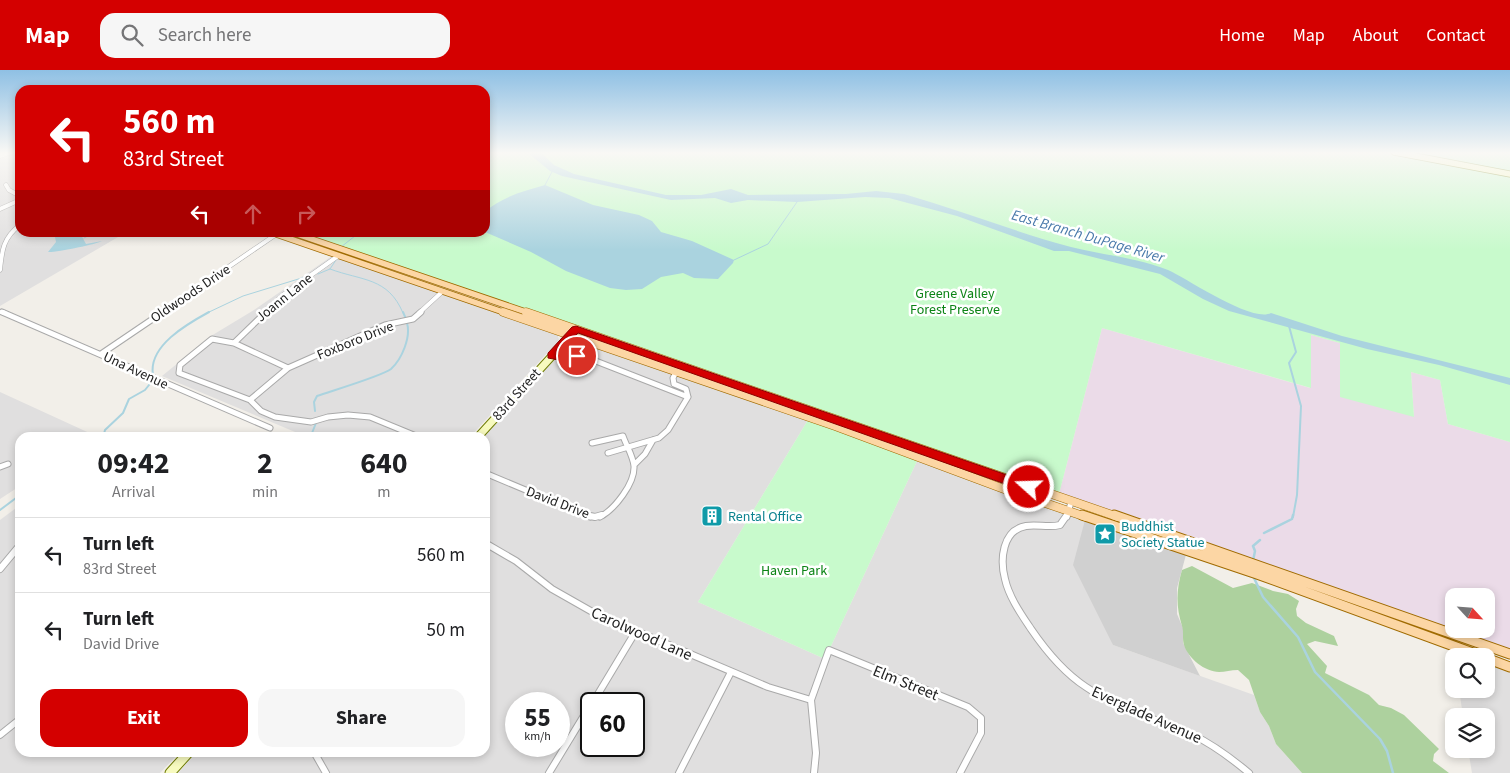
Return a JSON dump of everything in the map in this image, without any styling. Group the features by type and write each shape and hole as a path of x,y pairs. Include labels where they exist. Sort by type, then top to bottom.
{"main road":[{"path":"286,237 443,292 573,332 879,433 1071,502 1510,654"},
{"path":"305,237 573,332 676,372 836,426 1068,511 1257,574 1459,648"},
{"name":"83rd Street","path":"482,432 573,332"},
{"path":"1495,661 1510,667"},
{"path":"170,773 184,757"}],"street":[{"path":"6,186 15,193"},
{"path":"0,209 15,202"},
{"path":"0,270 2,243 8,234 15,229"},
{"name":"Oldwoods Drive","path":"101,354 269,237"},
{"name":"Joann Lane","path":"234,343 283,295 338,256"},
{"name":"Foxboro Drive","path":"288,368 385,325 413,319 443,292"},
{"name":"Una Avenue","path":"2,312 101,354 150,378 270,428"},
{"path":"250,400 288,368 234,343 212,339 180,365 179,372 250,400 261,411 275,417 311,422 328,417 348,415 370,417 406,432"},
{"path":"552,356 564,358 583,356 688,397"},
{"path":"676,372 673,378 674,384 686,389 688,397"},
{"name":"David Drive","path":"608,453 659,438 668,430 688,397"},
{"path":"592,443 623,436 634,465"},
{"name":"David Drive","path":"490,475 584,515 600,517 607,513 622,495 633,476 634,465 653,440"},
{"path":"0,467 8,464"},
{"name":"Everglade Avenue","path":"1071,502 1065,521 1056,527 1030,525 1018,529 1008,537 1003,550 1006,585 1040,642 1058,663 1093,692 1204,739 1228,754 1249,773"},
{"name":"Carolwood Lane","path":"490,546 574,602 731,672 768,687 811,700"},
{"path":"0,569 15,552"},
{"path":"598,692 636,631"},
{"name":"Elm Street","path":"811,700 829,650 968,707 980,718 981,733 960,773"},
{"path":"679,773 731,672"},
{"path":"811,700 816,746 814,773"},
{"path":"549,773 580,722"},
{"path":"0,735 15,723"},
{"path":"317,757 326,773"}],"shaded area":[{"path":"0,185 15,185 15,237 118,237 0,306"},
{"path":"332,256 557,333 559,340 475,432 295,432 162,376 211,336 254,310"},
{"path":"1102,328 1310,388 1311,335 1340,343 1414,417 1411,372 1440,380 1448,424 1510,442 1510,651 1473,638 1495,638 1495,588 1445,588 1445,628 1059,494"},
{"path":"577,340 808,420 698,602 825,659 917,461 1085,520 1113,645 1254,695 1276,744 1302,773 178,773 192,757 490,757 490,432 486,432 569,341"},
{"path":"0,392 87,432 15,432 15,489 0,499"},
{"path":"15,509 15,757 175,757 160,773 0,773 0,520"},
{"path":"1085,520 1187,551 1177,588 1177,614 1183,628 1183,643 1200,676 1113,645 1073,565"},
{"path":"1495,665 1510,670 1510,773 1472,773 1470,758 1495,758 1495,708 1462,708 1460,698 1495,698"}],"green space":[{"name":"Greene Valley Forest Preserve","path":"490,185 1510,185 1510,442 1448,424 1440,380 1411,372 1414,417 1340,397 1340,343 1311,335 1311,388 1102,328 1059,494 312,237 490,237"},
{"name":"Haven Park","path":"808,420 917,461 825,659 698,602"},
{"path":"1192,566 1233,588 1252,583 1273,591 1288,594 1299,601 1296,609 1297,616 1306,623 1334,636 1338,646 1315,641 1307,644 1327,666 1325,673 1369,695 1379,705 1391,708 1404,715 1439,749 1434,754 1433,761 1449,773 1302,773 1276,744 1269,726 1260,712 1249,680 1238,670 1219,672 1208,670 1193,659 1186,650 1183,643 1178,592 1182,570"}],"water":[{"path":"545,185 593,205 639,215 652,221 661,232 692,241 734,260 733,263 718,279 694,278 683,273 661,277 642,289 610,288 566,271 531,252 490,234 490,208 513,195"},
{"path":"602,185 621,185 666,195 701,195 731,189 748,195 846,194 876,191 904,194 1071,247 1157,266 1168,270 1220,299 1250,312 1271,313 1342,336 1510,378 1510,385 1439,365 1367,349 1229,311 1203,299 1160,274 1069,251 1054,251 957,216 889,198 865,197 797,202 748,200 731,203 715,198 671,200"},
{"path":"55,237 82,237 86,244 102,241 76,248 48,252 56,242"}],"waterway":[{"path":"734,260 768,244 797,202"},
{"path":"341,247 354,237"},
{"path":"330,269 336,260"},
{"path":"318,274 330,269"},
{"path":"330,269 382,286 397,301 403,313"},
{"path":"208,312 243,296 305,277"},
{"path":"153,375 153,364 163,345 180,330 208,312"},
{"path":"403,312 406,319"},
{"path":"315,411 314,402 317,396 391,369 399,360 405,348 408,335 407,323"},
{"path":"1289,326 1296,352 1289,363 1301,406 1297,495 1293,517"},
{"path":"104,432 123,413 129,399 145,390 153,380"},
{"path":"312,432 316,423"},
{"path":"0,510 15,499"},
{"path":"1264,533 1292,519 1293,515"},
{"path":"1253,561 1255,551 1253,546 1260,540"},
{"path":"1254,578 1263,597 1298,637 1315,672 1380,739 1387,751 1393,773"}],"place":[{"name":"Rental Office","path":"712,516"},
{"name":"Buddhist Society Statue","path":"1105,534"}],"route":[{"path":"577,356 564,358 552,356 576,329 879,433 1029,487"}],"water label":[{"name":"East Branch DuPage River","path":"1088,236"}]}
